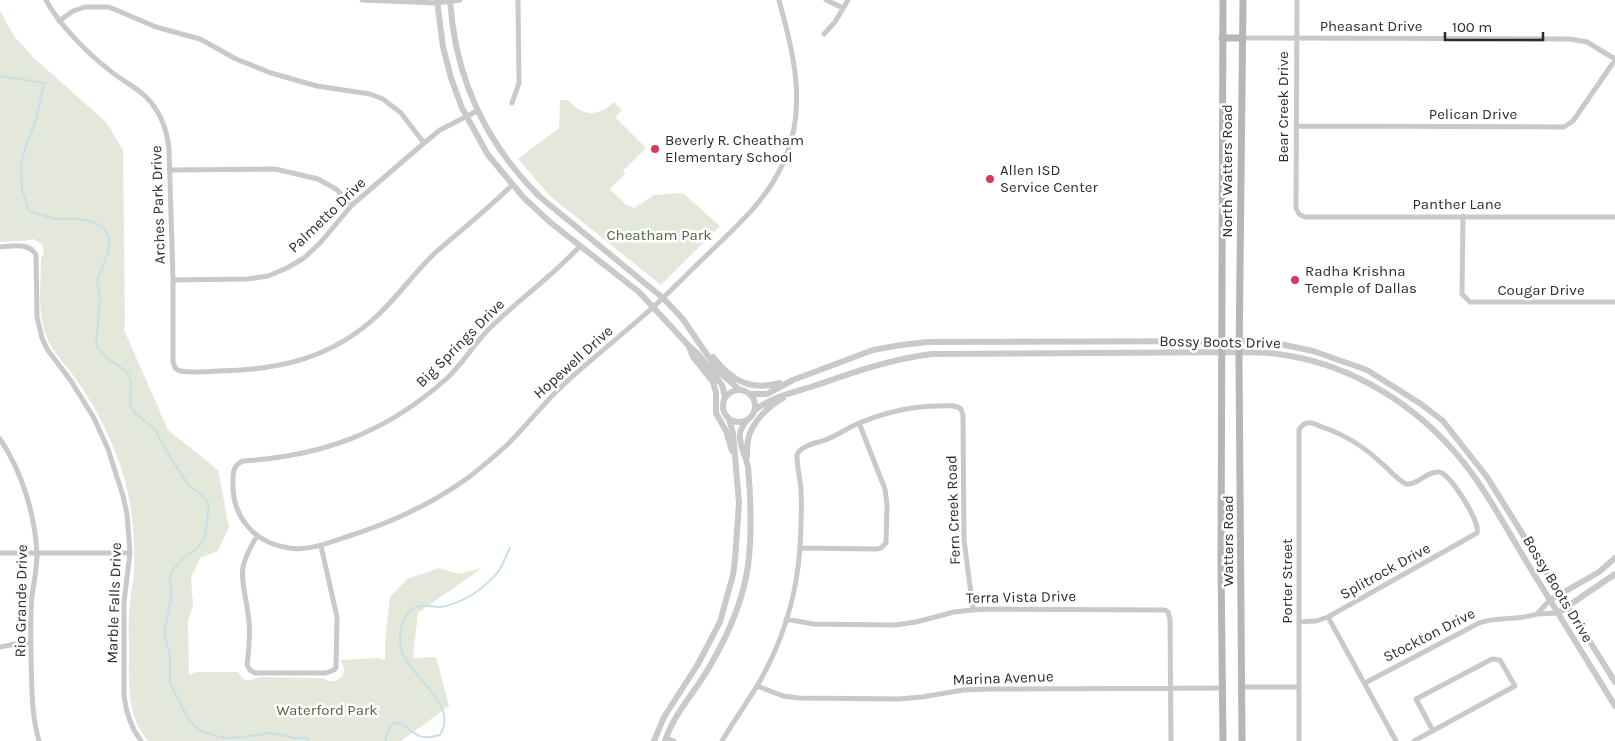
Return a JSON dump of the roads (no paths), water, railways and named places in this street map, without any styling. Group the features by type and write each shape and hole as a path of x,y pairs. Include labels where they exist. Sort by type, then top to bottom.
{"main road":[{"name":"North Watters Road","path":"1222,341 1223,0"},
{"name":"North Watters Road","path":"1240,341 1243,0"},
{"path":"1222,38 1242,38"},
{"name":"Watters Road","path":"1222,341 1223,741"},
{"name":"Watters Road","path":"1240,341 1242,741"}],"street":[{"name":"Arches Park Drive","path":"46,0 59,21 107,69 146,96 163,121 168,136 173,280 173,362 176,369 183,372 240,371 271,368 305,360 343,342 379,314 434,254 512,185"},
{"path":"362,0 460,0"},
{"path":"512,103 519,83 518,0"},
{"name":"Hopewell Drive","path":"233,470 232,491 242,520 257,536 274,546 292,549 321,546 377,528 413,511 468,478 507,444 557,390 654,307 753,210 770,188 786,156 794,128 798,99 796,74 779,0"},
{"path":"826,0 843,8"},
{"path":"824,34 848,0"},
{"name":"Bear Creek Drive","path":"1297,0 1296,208 1299,214"},
{"path":"437,1 439,25 448,66 462,108 488,155 524,198 580,246 640,292 688,346 699,355 720,382 725,398"},
{"path":"450,1 455,46 473,103 499,149 523,180 561,215 608,251 663,298 682,318 699,341 736,378 746,384 763,387 793,380"},
{"path":"59,21 73,11 85,7 109,7 156,27 200,39 236,59 271,73 317,86 370,94 383,99 401,113 424,143"},
{"name":"Pheasant Drive","path":"1242,38 1570,39 1587,42 1615,59"},
{"name":"Pelican Drive","path":"1296,126 1564,127 1573,121 1615,59"},
{"name":"Palmetto Drive","path":"173,280 248,279 268,276 287,268 304,258 320,243 352,205 424,143 440,130 477,111"},
{"path":"169,170 275,169 318,179 336,189 352,205"},
{"name":"Panther Lane","path":"1299,214 1305,217 1615,216"},
{"name":"Cougar Drive","path":"1463,216 1462,294 1467,300 1473,302 1615,302"},
{"name":"Marble Falls Drive","path":"0,247 26,246 32,249 36,255 37,317 42,338 53,360 86,402 108,449 123,496 129,528 130,553 124,602 124,696 128,715 141,741"},
{"name":"Big Springs Drive","path":"233,470 237,464 243,461 282,458 336,446 385,424 421,400 447,378 490,328 580,246"},
{"path":"674,741 666,739 674,720 710,666 731,625 748,566 750,490 747,462 740,435 742,427 755,410 755,401 750,394 740,390 719,372 699,341"},
{"name":"Bossy Boots Drive","path":"750,394 767,394 793,380 873,350 928,342 1240,341 1280,344 1312,351 1367,370 1421,404 1443,421 1487,476 1615,682"},
{"path":"688,346 693,358 713,382 716,393 716,413 726,431 735,459"},
{"name":"Bossy Boots Drive","path":"755,410 771,399 889,361 932,354 1240,352 1276,354 1338,369 1368,383 1402,404 1429,425 1454,451 1482,488 1615,706"},
{"path":"654,741 664,717 698,664 720,622 736,560 739,503 733,433 722,405 730,392 740,390"},
{"path":"747,462 748,438 757,422 777,402 797,392"},
{"name":"Fern Creek Road","path":"859,423 888,413 926,406 956,406 962,409 964,548 973,609"},
{"path":"729,419 736,422 746,421"},
{"path":"722,741 757,686 771,658 786,618 795,582 800,548 801,503 797,459 799,452 804,447 831,438 859,423 885,489 887,539 884,546 877,549 800,548"},
{"name":"Porter Street","path":"1299,741 1299,430 1304,423 1312,423 1342,435 1373,456 1402,482 1414,484 1432,473 1440,472 1448,476 1478,526 1479,531"},
{"name":"Rio Grande Drive","path":"0,439 14,462 31,513 36,552 31,643 32,704 39,741"},
{"path":"1454,451 1463,444"},
{"name":"Splitrock Drive","path":"1299,622 1316,621 1328,617 1479,531"},
{"path":"257,536 246,554 242,568 242,582 249,616 248,665 250,670 255,673 326,673 334,670 336,663 337,617 321,546"},
{"path":"0,553 130,553"},
{"path":"1537,614 1550,600 1599,572 1615,558"},
{"path":"1558,613 1615,574"},
{"name":"Terra Vista Drive","path":"786,618 813,624 895,625 973,609 1161,609 1168,612 1170,619 1170,688"},
{"name":"Stockton Drive","path":"1364,683 1488,619 1524,618 1537,614 1558,613"},
{"path":"1328,617 1396,741"},
{"path":"0,648 20,643 31,643"},
{"path":"1414,741 1433,731 1515,686 1502,662 1494,658 1416,700 1433,731"},
{"name":"Marina Avenue","path":"757,686 783,696 856,699 899,699 989,688 1222,688"},
{"path":"1242,687 1299,688"},
{"path":"1170,688 1171,741"}],"waterway":[{"path":"0,76 44,83 35,123 21,164 22,189 29,211 55,219 78,219 94,222 104,228 110,240 107,255 97,280 100,297 96,345 109,360 117,364 128,374 131,382 130,405 136,414 154,428 189,486 201,494 209,504 205,537 201,544 171,572 170,583 172,593 164,633 170,655 170,683 189,720 198,730 224,738 270,733 294,738 307,738 308,741"},
{"path":"385,741 389,728 394,723 400,723 422,737 433,737 440,735 444,722 443,710 437,699 410,666 403,654 400,637 402,625 407,614 415,607 440,607 472,595 497,572 510,548"}],"place":[{"name":"Beverly R. Cheatham Elementary School","path":"655,149"},
{"name":"Allen ISD Service Center","path":"990,179"},
{"name":"Radha Krishna Temple of Dallas","path":"1295,280"}],"park label":[{"name":"Cheatham Park","path":"659,235"},
{"name":"Waterford Park","path":"327,710"}]}
